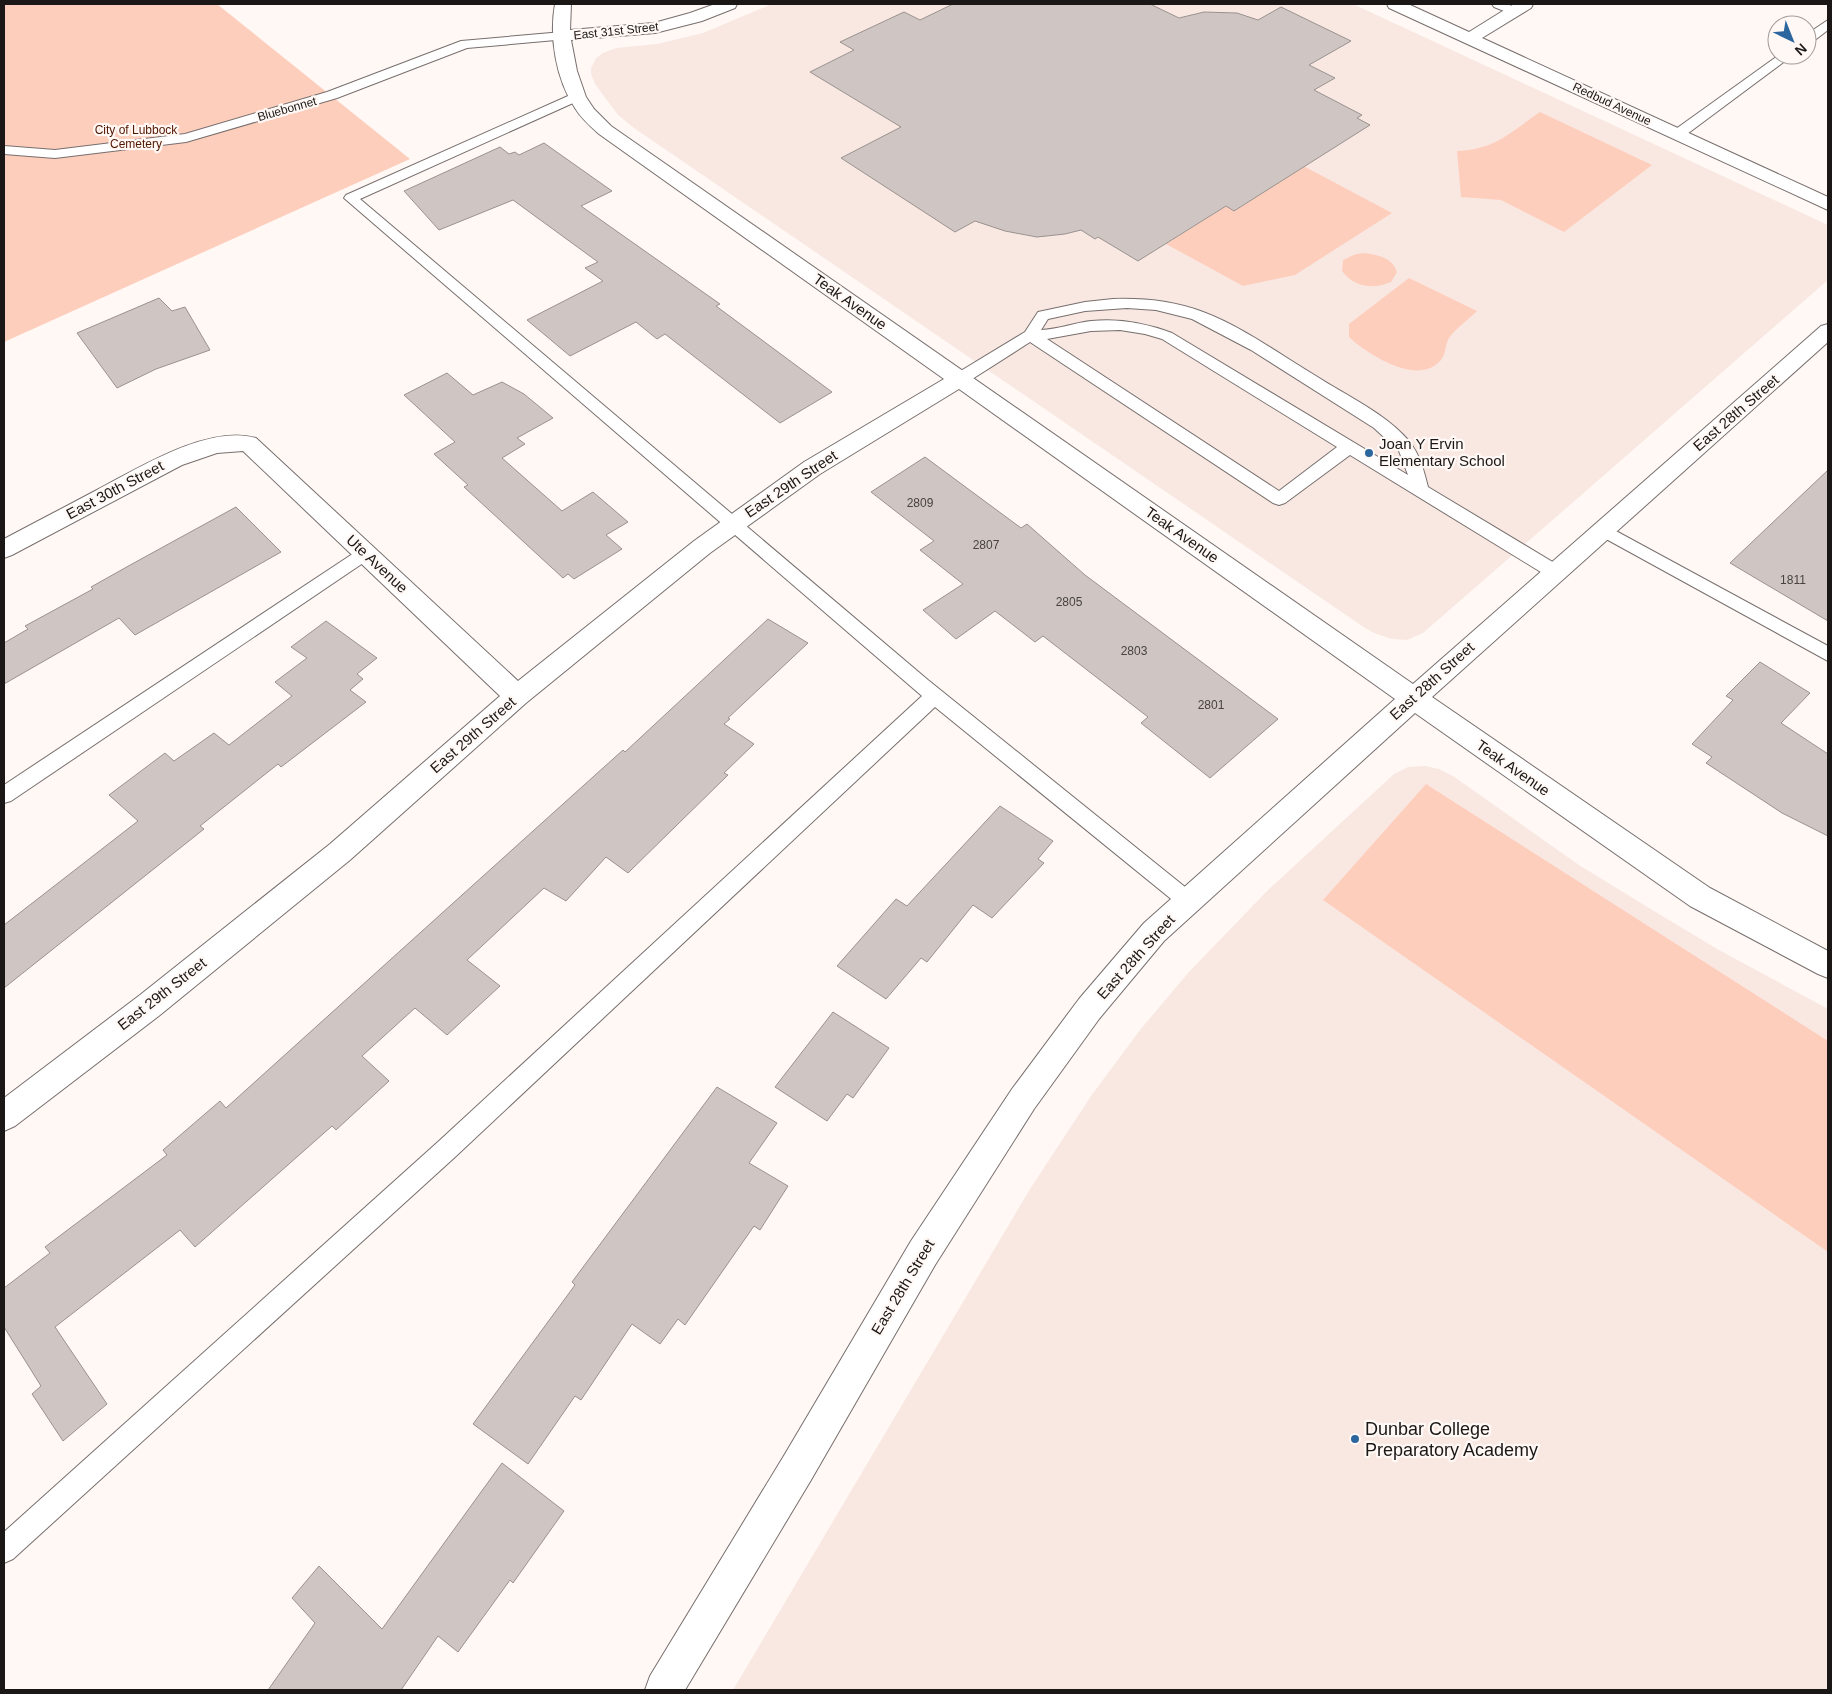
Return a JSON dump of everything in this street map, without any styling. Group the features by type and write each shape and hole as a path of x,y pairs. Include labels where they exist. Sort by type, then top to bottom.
{"street":[{"path":"563,4 561,15 563,36"},
{"name":"East 31st Street","path":"568,69 563,36 655,28 696,17 729,4"},
{"name":"Redbud Avenue","path":"1396,4 1828,204"},
{"path":"1470,38 1520,7"},
{"name":"Teak Avenue","path":"568,69 583,108 605,130 1576,812 1700,896 1828,965"},
{"name":"East 28th Street","path":"664,1690 798,1467 923,1253 1023,1099 1095,1002 1154,932 1555,572 1828,331"},
{"name":"East 29th Street","path":"4,1116 150,1005 340,852 517,696 733,523 812,468 960,379"},
{"name":"East 30th Street","path":"4,549 174,459 215,445 232,444"},
{"name":"Ute Avenue","path":"232,444 248,444 517,696"}],"lane":[{"path":"1498,4 1520,7"},
{"path":"1817,32 1828,24"},
{"name":"Bluebonnet","path":"4,150 55,154 186,138 332,95 465,44 563,36"},
{"path":"1678,134 1772,65"},
{"path":"577,96 351,198 934,696 1188,901"},
{"path":"960,379 1030,335 1043,315 1086,305 1122,303 1157,305 1188,312 1216,324 1253,345 1374,419 1401,442 1413,462 1420,490"},
{"path":"1030,335 1056,334 1091,326 1120,325 1146,329 1167,336 1555,572"},
{"path":"1030,335 1279,499 1350,446"},
{"path":"1603,530 1828,654"},
{"path":"4,795 366,554"},
{"path":"4,1550 454,1142 934,696"}],"shaded area":[{"name":"Joan Y Ervin Elementary School","path":"772,4 1353,4 1828,225 1828,280 1423,633 1407,640 1392,639 1374,633 1362,626 634,128 618,115 595,84 591,68 596,58 603,53 616,48 657,44 703,33"},
{"name":"Dunbar College Preparatory Academy","path":"1425,766 1439,769 1453,776 1579,865 1654,911 1719,950 1828,1009 1828,1690 733,1690 1030,1189 1091,1096 1140,1030 1188,973 1268,890 1394,774 1408,767"}],"green space":[{"name":"City of Lubbock Cemetery","path":"4,4 217,4 410,159 4,342"},
{"path":"1540,112 1652,165 1564,232 1501,200 1461,197 1457,151 1482,147 1502,139"},
{"path":"1296,162 1392,213 1295,275 1243,286 1166,244 1226,206 1234,211 1249,202"},
{"path":"1365,253 1380,256 1392,263 1397,272 1391,282 1377,286 1364,286 1352,281 1342,271 1343,260 1356,254"},
{"path":"1409,278 1477,311 1449,338 1444,355 1432,368 1420,370 1407,369 1394,365 1368,352 1349,337 1349,324"},
{"path":"1426,784 1828,1041 1828,1252 1323,900"}],"building":[{"path":"953,4 1150,4 1179,18 1204,12 1237,13 1258,20 1281,7 1351,41 1309,65 1335,78 1314,90 1362,115 1357,118 1370,125 1234,211 1226,206 1138,261 1098,237 1095,239 1081,230 1037,237 1005,231 975,221 955,232 841,158 901,127 810,72 854,50 840,42 904,12 920,20"},
{"path":"544,143 612,191 581,206 720,304 716,306 832,392 780,423 665,334 657,339 636,322 570,356 527,320 603,281 585,268 598,262 513,200 439,230 404,191 500,147 509,154 515,152 519,155"},
{"path":"159,298 172,311 185,307 210,350 156,369 117,388 77,333"},
{"path":"447,373 473,395 502,382 524,394 553,418 517,438 525,444 502,458 562,511 593,492 628,522 606,535 622,549 574,579 568,574 563,578 464,487 468,485 434,454 455,442 404,395"},
{"path":"925,457 1021,528 1027,524 1085,575 1278,719 1210,778 1141,723 1148,717 1043,636 1035,642 995,611 956,639 923,610 963,584 920,550 934,541 871,492"},
{"path":"1828,470 1828,621 1730,563"},
{"path":"236,507 281,552 135,635 119,618 4,684 4,643 28,629 25,626 93,589 91,587"},
{"path":"768,619 808,643 728,718 730,719 724,724 754,744 724,773 728,775 628,873 606,857 566,901 544,888 467,960 500,986 447,1035 415,1008 362,1056 389,1081 336,1130 332,1126 195,1247 180,1230 55,1327 107,1404 63,1441 32,1394 41,1386 4,1327 4,1288 50,1253 45,1247 167,1155 163,1150 220,1101 226,1108 623,750 625,752"},
{"path":"326,621 377,658 357,674 363,679 350,690 366,702 281,767 278,764 200,826 204,829 4,988 4,925 138,821 109,795 165,753 174,761 214,733 229,745 292,696 275,682 307,658 291,647"},
{"path":"1760,662 1810,693 1781,723 1828,754 1828,836 1782,813 1706,763 1712,757 1692,744 1733,700 1726,696"},
{"path":"1000,806 1053,841 1038,859 1044,863 992,918 973,905 927,962 921,958 886,999 837,966 896,899 907,906"},
{"path":"833,1012 889,1048 853,1098 847,1094 827,1121 775,1087"},
{"path":"717,1087 777,1123 749,1163 788,1186 760,1230 754,1226 685,1325 678,1319 660,1344 632,1324 581,1400 575,1396 528,1464 473,1424 575,1285 572,1282"},
{"path":"502,1463 564,1511 513,1583 510,1580 458,1652 438,1636 401,1690 268,1690 315,1623 292,1598 319,1566 382,1629"}],"place":[{"name":"Joan Y Ervin Elementary School","path":"1369,453"},
{"name":"Dunbar College Preparatory Academy","path":"1355,1439"}]}
